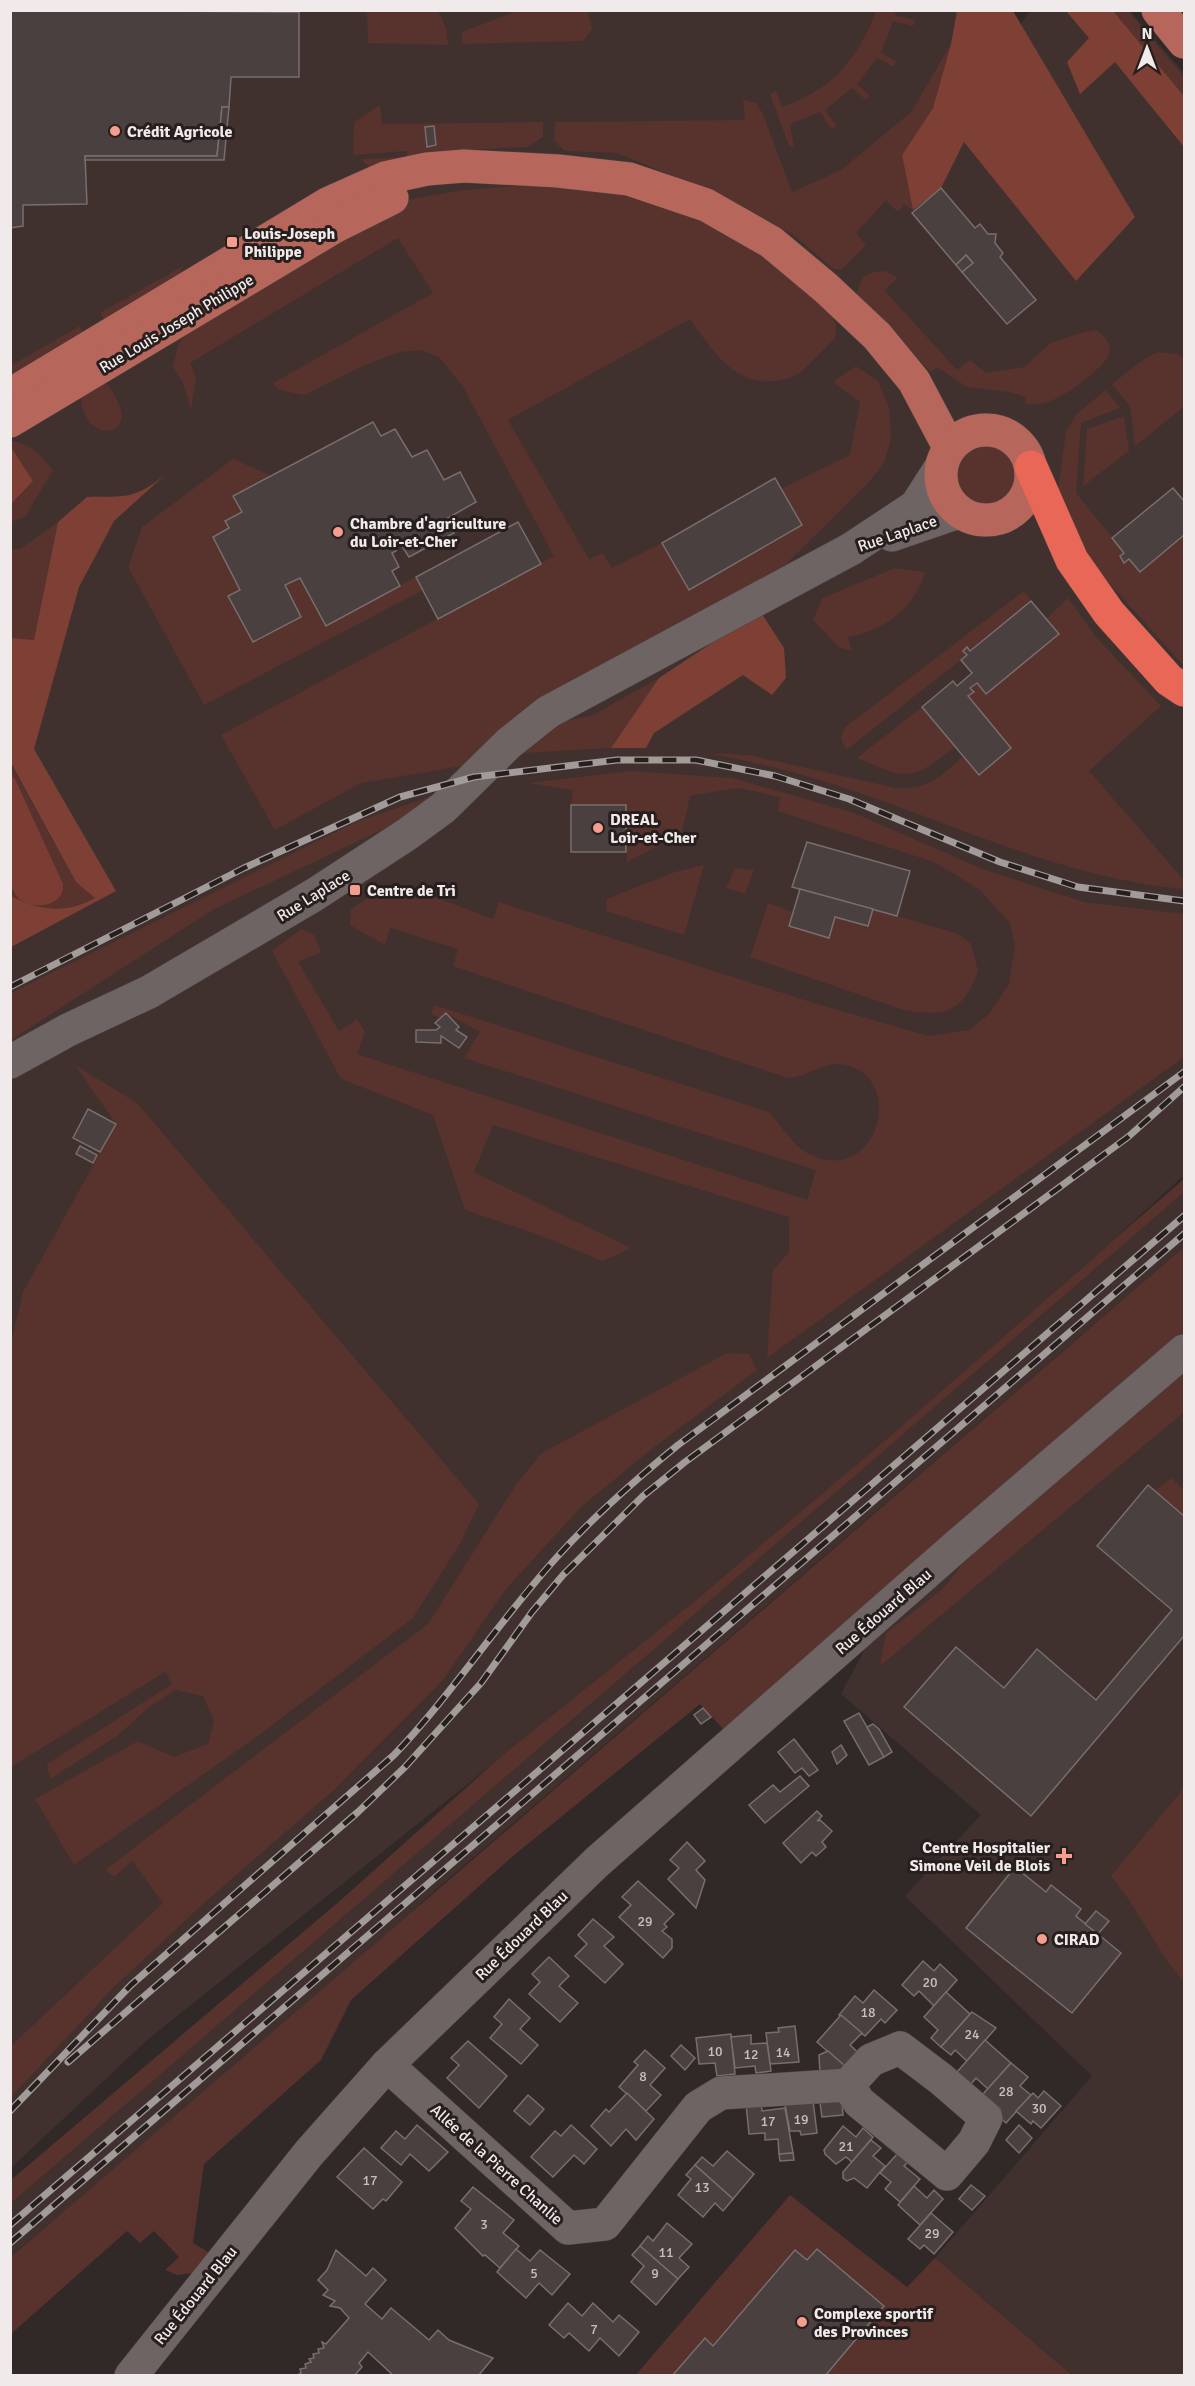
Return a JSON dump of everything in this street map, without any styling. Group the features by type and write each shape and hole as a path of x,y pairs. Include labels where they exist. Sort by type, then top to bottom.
{"highway":[{"path":"1031,467 1072,560 1109,613 1169,680 1185,690"}],"main road":[{"path":"1158,10 1185,42"},
{"name":"Rue Louis Joseph Philippe","path":"10,395 329,203 385,178 427,169 464,166 558,171 629,179 706,205 771,242 826,288 877,336"},
{"name":"Rue Louis Joseph Philippe","path":"10,421 359,215 398,195 457,178 510,170"},
{"name":"Rue Laplace","path":"877,336 914,381 965,420 1005,434 1017,442 1026,453 1031,467 1031,481 1027,496 1017,509 1004,517 988,521 973,519 959,512 943,492 945,457 914,381"},
{"name":"Rue Laplace","path":"945,457 965,435 992,430"}],"street":[{"name":"Rue Laplace","path":"10,1062 68,1030 149,992 314,895 426,822 509,744 548,712 851,549 916,506 945,457"},
{"name":"Rue Laplace","path":"851,549 959,512"},
{"name":"Rue Édouard Blau","path":"131,2376 309,2153 387,2065 597,1862 960,1543 1185,1351"},
{"name":"Allée de la Pierre Chanlie","path":"387,2065 568,2228 605,2224 698,2107 721,2093 848,2085"}],"shaded area":[{"path":"520,10 588,11 592,29 583,41 462,44 462,32"},
{"path":"11,11 970,11 934,148 1030,11 1130,11 1184,73 1184,1175 1116,1237 1184,1179 1184,1247 424,1900 11,2311 11,2180 341,1900 490,1766 147,2040 11,2168"},
{"path":"367,11 438,11 446,28 448,45 368,43"},
{"path":"876,11 896,11 895,15 915,20 913,26 893,21 881,53 896,61 894,67 877,58 857,84 870,96 866,100 852,88 825,110 837,126 831,129 820,112 790,124 794,148 789,146 770,94 776,91 782,107 800,100 829,82 851,58 869,28"},
{"path":"957,11 1013,11 1135,217 1076,281 964,142 941,188 913,210 902,155 933,108 951,44"},
{"path":"1066,11 1113,11 1184,96 1184,147 1115,62 1080,94 1067,62 1089,38"},
{"path":"1113,11 1128,11 1184,77 1184,96"},
{"path":"951,44 933,108 902,155 913,210 904,204 898,212 886,200 856,233 866,245 842,269 833,269 794,235 713,192 617,153 565,151 554,141 555,122 745,120 743,100 756,103 763,114 792,192 841,170 911,112"},
{"path":"380,105 382,124 543,122 543,137 527,147 446,151 372,170 361,159 407,157 407,151 353,155 354,122"},
{"path":"536,184 606,189 685,212 746,243 810,292 832,316 836,325 835,339 801,372 782,380 760,381 747,378 725,363 690,319 508,420 589,559 603,553 612,568 662,543 689,590 801,526 781,489 850,455 860,402 833,382 856,366 878,381 889,407 891,438 884,463 868,483 784,566 532,707 493,735 462,766 361,783 275,830 221,735 554,556 462,385 440,358 421,350 400,352 363,366 304,395 279,390 273,383 433,293 398,238 190,363 196,377 191,409 183,383 173,367 178,345 189,330 406,200 464,190"},
{"path":"183,266 179,274 106,322 100,313"},
{"path":"885,271 898,278 884,290 957,370 970,360 986,373 1024,367 1051,343 1097,330 1109,343 1108,355 1085,380 1045,403 1025,404 1026,397 1009,392 967,387 937,367 931,372 856,298 864,277"},
{"path":"80,326 85,338 11,382 10,366"},
{"path":"1157,352 1177,354 1184,358 1184,407 1135,446 1130,406 1112,384 1144,359"},
{"path":"103,382 113,392 121,413 120,422 108,431 99,429 91,423 84,412 81,397"},
{"path":"1105,390 1120,408 1081,423 1076,493 1140,572 1184,535 1184,666 1110,584 1098,585 1057,496 1066,432 1076,415"},
{"path":"1124,416 1129,451 1083,486 1087,429"},
{"path":"987,434 1002,437 1014,445 1022,457 1025,472 1022,487 1014,499 1002,507 987,510 972,507 960,499 952,487 949,472 952,457 960,445 972,437"},
{"path":"11,441 29,447 53,470 25,517 11,522 11,504 33,481 11,447"},
{"path":"11,447 33,481 10,504"},
{"path":"233,459 272,476 233,496 242,512 226,521 229,528 213,538 240,590 228,596 253,642 301,617 285,585 300,578 326,626 416,577 423,590 204,705 128,567 142,527"},
{"path":"166,474 114,521 79,587 34,749 116,891 11,947 11,896 32,905 53,909 74,907 95,898 76,882 11,763 11,638 34,640 58,522 87,497 129,495 146,488"},
{"path":"58,522 34,641 11,638 10,549 20,549"},
{"path":"895,568 925,572 914,596 896,616 874,629 848,637 852,651 839,647 813,620 822,598"},
{"path":"1024,591 1031,601 970,651 967,648 963,651 967,655 846,750 841,739 844,728"},
{"path":"1068,598 1096,637 1161,706 1089,771 1184,880 1184,889 1141,883 1056,863 830,783 778,768 706,753 749,755 896,788 917,787 933,781 963,756 979,775 1011,748 968,696 974,692 970,688 977,683 986,694 1058,634 1046,619"},
{"path":"760,611 784,648 786,678 772,695 743,675 654,733 646,748 611,748 659,678"},
{"path":"659,678 611,748 523,753 561,721 591,716"},
{"path":"922,707 955,747 928,767 909,774 888,770 857,758"},
{"path":"10,763 76,882 96,898 73,906 53,909 32,905 11,896 11,887 19,899 15,779 11,775"},
{"path":"631,771 732,778 854,813 983,869 1084,902 1184,914 1184,1057 767,1358 773,1270 789,1252 789,1217 493,1125 474,1172 631,1248 603,1261 534,1233 465,1210 433,1115 341,1079 272,951 301,929 314,935 321,952 298,962 339,1031 357,1019 365,1032 357,1054 807,1200 816,1170 464,1058 480,1032 446,1013 440,1018 431,1014 434,1005 769,1112 792,1140 807,1153 831,1160 851,1157 866,1145 876,1128 879,1108 875,1089 864,1074 845,1065 830,1065 788,1078 453,966 458,949 390,928 385,945 350,925 351,909 381,889 410,888 493,919 499,902 814,1003 929,1036 969,1030 988,1015 1009,984 1015,946 1010,923 979,889 934,862 778,811 780,797 738,788 690,796 682,833 627,862 626,805 571,805 573,790 528,783"},
{"path":"11,775 15,779 63,884 59,897 48,904 26,903 19,899 11,887"},
{"path":"441,793 420,812 214,909 11,1040 11,993 356,822"},
{"path":"704,865 684,935 606,911 607,899 675,872"},
{"path":"735,868 754,870 745,894 726,888"},
{"path":"768,903 793,912 789,926 829,937 835,917 868,926 873,909 959,934 971,944 978,971 966,996 951,1009 931,1013 904,1010 750,957"},
{"path":"75,1065 137,1103 479,1504 461,1542 413,1618 255,1738 74,1865 35,1799 138,1741 174,1757 208,1744 214,1721 203,1696 176,1690 148,1708 117,1736 50,1779 47,1764 172,1684 165,1672 11,1767 11,1344 23,1292 116,1124"},
{"path":"1184,1179 1184,1192 11,2203 11,2180 341,1900 503,1755 689,1606 887,1439"},
{"path":"1184,1247 1184,1332 949,1532 952,1536 723,1729 700,1704 513,1856 351,2000 321,2060 204,2164 193,2243 210,2253 194,2273 177,2275 165,2270 179,2257 154,2231 140,2243 127,2231 11,2334 10,2258"},
{"name":"Centre Hospitalier Simone Veil de Blois","path":"1184,1300 1184,2375 1072,2375 935,2258 1092,2076 905,1896 981,1815 841,1694 934,1520"},
{"path":"727,1353 749,1354 757,1370 653,1448 582,1506 505,1590 443,1680 334,1790 204,1903 113,1988 11,2097 11,2046 163,1903 132,1861 114,1877 105,1870 428,1624 517,1483 542,1453"},
{"path":"1184,1364 1184,1412 880,1666 886,1633 945,1587 972,1551"},
{"path":"1171,1478 1184,1489 1184,1516 1155,1491"},
{"path":"1184,1788 1184,1982 1111,1876"},
{"path":"790,2195 907,2287 935,2258 1072,2375 635,2376"}],"building":[{"name":"Crédit Agricole","path":"10,10 299,12 299,77 231,77 229,107 222,107 217,156 85,156 87,204 23,205 23,226 10,228"},
{"path":"222,107 229,107 224,160 85,160 85,156 217,156"},
{"path":"434,126 436,145 427,147 425,127"},
{"path":"941,188 975,228 980,224 988,234 996,234 995,243 1003,253 1000,257 1036,300 1007,324 962,272 973,263 966,255 956,265 912,213"},
{"path":"966,255 973,263 962,272 956,265"},
{"name":"Chambre d'agriculture du Loir-et-Cher","path":"373,422 381,436 395,429 412,457 427,450 444,480 460,472 476,502 446,519 454,533 409,557 400,543 394,546 396,551 392,553 399,567 392,571 400,586 326,626 300,578 285,585 301,617 253,642 228,596 240,590 213,537 229,528 225,521 242,512 233,496"},
{"path":"775,478 802,525 689,590 662,543"},
{"path":"1173,488 1184,501 1184,535 1140,572 1129,559 1124,563 1120,556 1124,553 1112,538"},
{"path":"518,522 541,564 438,619 416,577"},
{"path":"1031,601 1059,634 986,694 977,683 970,688 974,692 968,696 1011,748 979,775 922,707 953,681 957,686 972,673 961,660 967,655 963,651 967,647 970,651"},
{"name":"DREAL Loir-et-Cher","path":"571,805 626,805 626,852 571,852"},
{"path":"807,842 910,871 897,916 792,887"},
{"path":"800,889 873,909 868,926 835,917 829,938 789,926"},
{"path":"446,1013 459,1027 456,1030 467,1037 459,1048 441,1036 441,1043 416,1042 416,1030 436,1030 440,1027 435,1023"},
{"path":"88,1109 116,1124 100,1152 73,1138"},
{"path":"80,1146 97,1155 93,1163 76,1154"},
{"path":"1148,1485 1184,1516 1184,1636 1031,1816 904,1707 956,1647 1004,1688 1037,1649 1096,1700 1172,1610 1097,1546"},
{"path":"703,1708 711,1717 701,1724 694,1715"},
{"path":"859,1713 884,1757 869,1765 844,1721"},
{"path":"873,1724 879,1729 892,1752 884,1757 867,1727"},
{"path":"794,1739 818,1770 809,1776 802,1768 795,1773 778,1752"},
{"path":"841,1745 847,1755 837,1764 832,1752"},
{"path":"800,1776 809,1786 765,1823 749,1805 773,1785 780,1792"},
{"path":"817,1811 822,1816 817,1821 820,1820 832,1831 822,1842 826,1847 816,1856 812,1852 801,1863 783,1843"},
{"path":"687,1842 705,1861 696,1870 705,1880 696,1908 668,1879 679,1868 670,1860"},
{"name":"CIRAD","path":"1015,1867 1046,1892 1051,1885 1081,1909 1076,1916 1121,1953 1072,2013 966,1928"},
{"path":"638,1881 674,1914 664,1924 667,1927 662,1931 672,1939 672,1948 663,1958 619,1917 631,1905 622,1897"},
{"path":"1096,1911 1109,1921 1098,1934 1085,1924"},
{"path":"593,1919 614,1937 604,1946 623,1964 605,1983 575,1956 587,1944 578,1935"},
{"path":"549,1957 569,1976 559,1986 578,2003 560,2022 529,1994 540,1982 532,1974"},
{"path":"923,1961 934,1971 940,1964 957,1980 934,2006 919,1991 914,1996 902,1985"},
{"path":"874,1990 897,2010 885,2023 881,2019 865,2036 839,2015 855,1996 863,2003"},
{"path":"946,1992 970,2014 941,2047 931,2038 938,2030 924,2017"},
{"path":"509,1999 530,2018 520,2029 538,2045 521,2064 490,2038 502,2024 494,2017"},
{"path":"972,2012 996,2028 967,2061 955,2050 951,2055 941,2047"},
{"path":"841,2015 862,2033 850,2045 863,2057 850,2071 817,2042"},
{"path":"795,2026 799,2062 770,2064 766,2033 779,2032 778,2028"},
{"path":"731,2034 735,2074 717,2076 715,2063 699,2064 696,2038"},
{"path":"751,2035 751,2044 767,2043 771,2071 756,2073 755,2066 735,2068 731,2037"},
{"path":"985,2040 1011,2063 988,2089 976,2078 965,2091 951,2079"},
{"path":"468,2041 507,2076 479,2108 447,2078 459,2065 451,2058"},
{"path":"681,2045 695,2058 685,2070 671,2056"},
{"path":"645,2050 665,2068 650,2085 661,2095 646,2111 619,2087 638,2065 634,2062"},
{"path":"828,2051 845,2066 835,2077 820,2073 819,2055"},
{"path":"1011,2063 1028,2077 1020,2086 1031,2095 1006,2123 995,2113 1000,2109 983,2094"},
{"path":"1044,2091 1061,2106 1041,2128 1033,2121 1031,2124 1016,2111 1033,2093 1038,2098"},
{"path":"627,2093 654,2119 636,2140 626,2129 611,2146 591,2126 606,2109 609,2112"},
{"path":"841,2093 843,2115 822,2117 819,2095"},
{"path":"528,2095 544,2109 530,2125 514,2111"},
{"path":"813,2101 817,2133 801,2135 800,2131 790,2131 785,2105"},
{"path":"761,2102 762,2111 785,2108 793,2153 779,2154 778,2139 765,2140 765,2133 749,2134 746,2104"},
{"path":"417,2125 448,2152 429,2171 410,2154 401,2165 381,2148 396,2131 405,2139"},
{"path":"571,2125 597,2149 584,2164 574,2155 553,2177 531,2157 555,2131 561,2136"},
{"path":"1019,2125 1032,2138 1019,2153 1006,2140"},
{"path":"843,2126 856,2137 863,2128 873,2137 852,2162 846,2157 836,2164 825,2154 824,2150"},
{"path":"871,2140 881,2148 873,2156 885,2166 867,2188 854,2178 847,2181 843,2178 843,2172"},
{"path":"364,2148 402,2182 386,2201 383,2199 373,2209 337,2177"},
{"path":"727,2151 754,2174 733,2199 695,2165 702,2157 713,2166"},
{"path":"793,2153 794,2160 780,2161 779,2154"},
{"path":"898,2153 908,2162 904,2166 920,2179 900,2202 885,2189 891,2182 880,2173"},
{"path":"695,2165 733,2199 723,2211 715,2203 703,2217 678,2195 691,2179 686,2175"},
{"path":"971,2185 985,2196 972,2210 959,2199"},
{"path":"914,2186 927,2198 934,2190 943,2199 920,2225 898,2205"},
{"path":"473,2187 514,2220 503,2233 519,2246 500,2268 485,2255 483,2256 455,2228 471,2209 461,2201"},
{"path":"931,2213 953,2232 934,2254 924,2245 920,2249 908,2239"},
{"path":"667,2223 692,2244 679,2258 689,2267 678,2279 640,2246 648,2236 653,2241"},
{"path":"640,2246 678,2279 656,2305 631,2282 644,2266 632,2255"},
{"path":"516,2249 530,2261 540,2250 570,2274 552,2295 539,2283 526,2298 497,2272"},
{"name":"Complexe sportif des Provinces","path":"817,2249 884,2306 825,2376 672,2376 705,2338 713,2346 795,2250 807,2260"},
{"path":"336,2250 366,2276 373,2268 386,2280 365,2304 382,2319 391,2308 429,2340 438,2330 449,2340 493,2358 478,2376 394,2376 368,2352 359,2363 362,2367 354,2376 296,2376 301,2373 300,2369 306,2368 305,2364 311,2362 309,2359 314,2358 313,2354 319,2353 318,2349 324,2348 322,2342 326,2344 349,2318 340,2308 330,2306 335,2301 323,2295 328,2290 318,2280 327,2270"},
{"path":"568,2303 582,2316 593,2303 613,2322 619,2315 639,2332 619,2356 600,2338 589,2351 569,2333 564,2338 549,2325"}],"railway":[{"path":"10,987 244,868 400,797 474,777 617,760 696,760 775,776 849,799 1000,862 1078,887 1184,901"},
{"path":"10,2111 131,1985 394,1755 436,1707 515,1606 557,1557 585,1527 631,1485 678,1445 1184,1072"},
{"path":"68,2062 358,1812 405,1767 481,1683 532,1612 563,1575 643,1496 685,1462 1128,1137 1184,1087"},
{"path":"10,2225 1184,1216"},
{"path":"10,2243 1184,1234"}],"place":[{"name":"Crédit Agricole","path":"115,131"},
{"name":"Louis-Joseph Philippe","path":"232,242"},
{"name":"Chambre d'agriculture du Loir-et-Cher","path":"338,532"},
{"name":"DREAL Loir-et-Cher","path":"598,828"},
{"name":"Centre de Tri","path":"355,890"},
{"name":"Centre Hospitalier Simone Veil de Blois","path":"1064,1856"},
{"name":"CIRAD","path":"1042,1939"},
{"name":"Complexe sportif des Provinces","path":"802,2322"}]}
